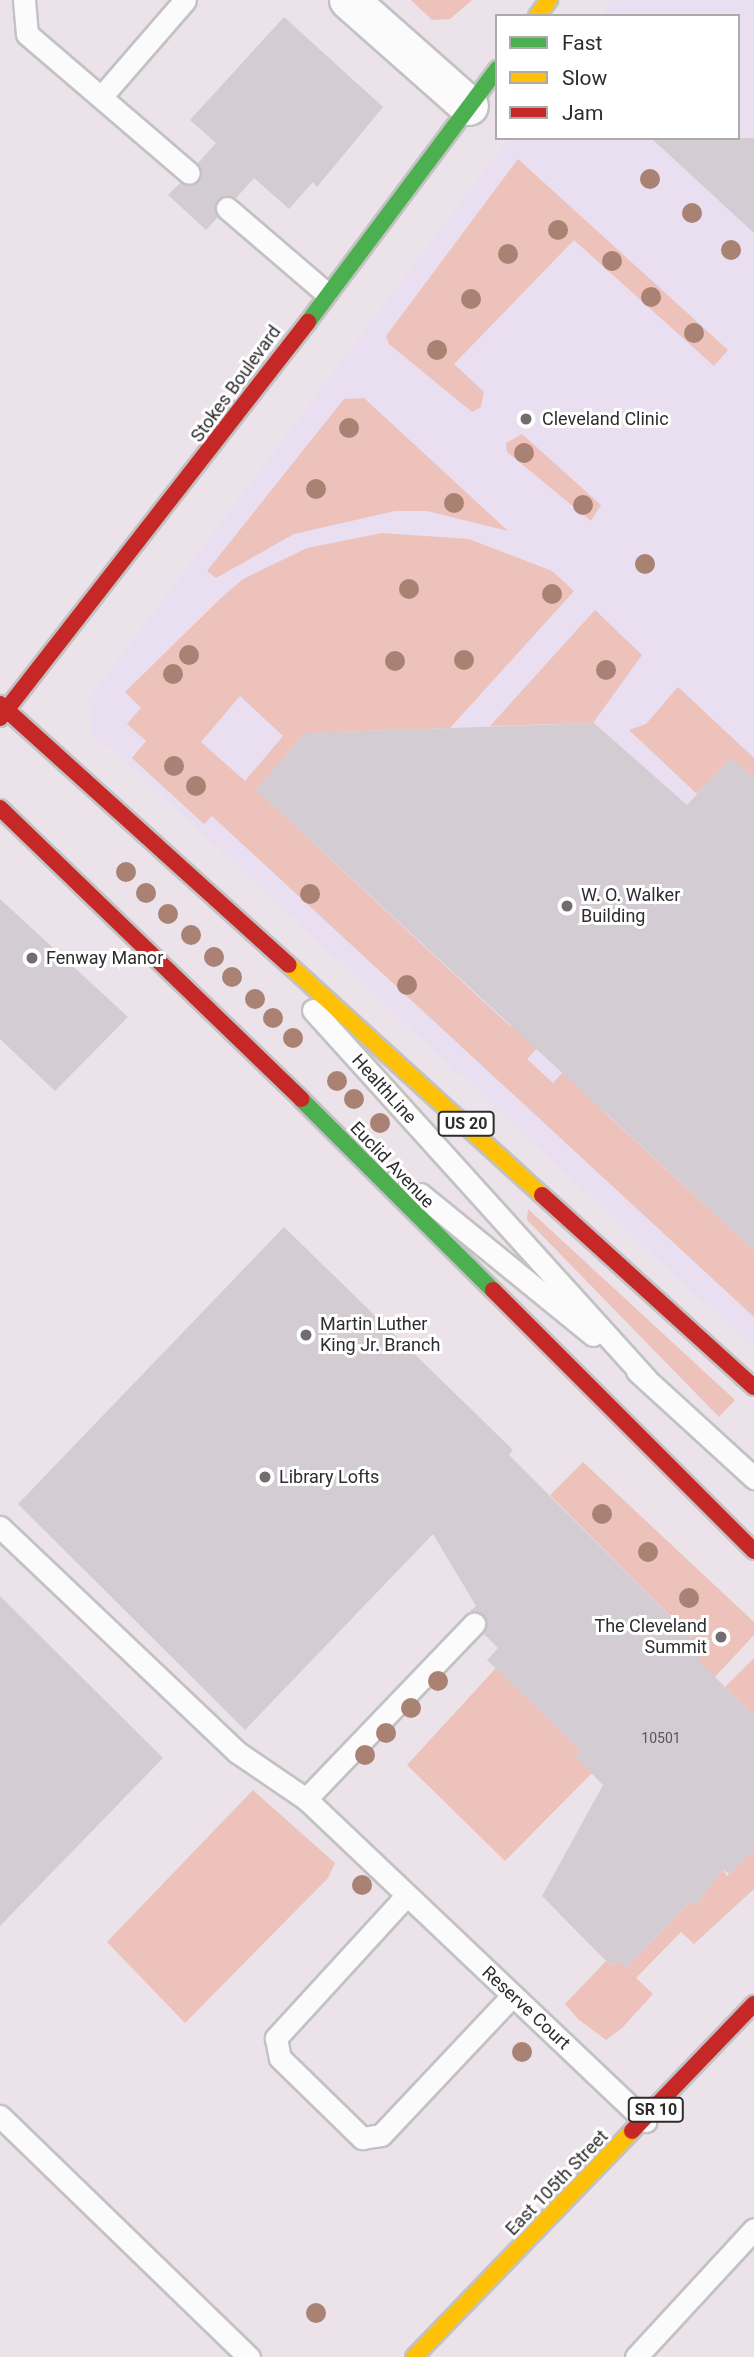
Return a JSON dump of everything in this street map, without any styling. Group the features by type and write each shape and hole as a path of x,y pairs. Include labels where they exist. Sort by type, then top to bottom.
{"main road":[{"name":"Stokes Boulevard","path":"2,711 179,494 326,293 495,72"},
{"name":"US 20","path":"2,711 178,860 754,1387"},
{"name":"Euclid Avenue","path":"0,808 291,1089 754,1551"},
{"name":"East 105th Street","path":"414,2357 645,2121 754,2004"}],"street":[{"path":"349,0 469,106"}],"lane":[{"path":"24,0 27,34 189,173"},
{"path":"102,97 186,0"},
{"path":"227,208 326,293"},
{"name":"HealthLine","path":"178,860 647,1380"},
{"name":"HealthLine","path":"291,1089 647,1380 754,1478"},
{"name":"Reserve Court","path":"0,1527 228,1744 306,1799 645,2121"},
{"path":"306,1799 474,1624"},
{"path":"407,1896 276,2038 281,2058 362,2138 381,2134 512,1996"},
{"path":"0,2116 249,2357"},
{"path":"636,2357 754,2229"}],"shaded area":[{"path":"411,0 472,0 450,19 432,20"},
{"name":"Cleveland Clinic","path":"612,0 754,0 754,1349 111,748 93,739 89,699 508,140 740,140 740,14 602,14"},
{"path":"518,159 728,350 714,366 574,240 454,364 484,392 481,407 472,412 389,344 386,336"},
{"path":"364,398 508,531 427,511 395,511 294,534 216,578 207,571 344,399"},
{"path":"522,434 601,505 591,521 507,452 506,443"},
{"path":"382,533 469,539 552,571 574,591 450,728 305,733 256,790 511,1027 530,1007 554,1030 527,1059 553,1083 579,1054 605,1113 754,1250 754,1317 212,816 204,824 132,758 146,741 127,724 141,708 125,692 243,579 307,548","holes":["240,696 283,736 245,781 201,742"]},
{"path":"595,610 642,655 593,723 490,726"},
{"path":"678,687 754,758 754,778 731,758 697,794 629,730 646,724"},
{"path":"528,1209 735,1400 719,1417 527,1220"},
{"path":"583,1462 754,1622 754,1635 715,1677 665,1694 705,1651 550,1495"},
{"path":"754,1658 754,1716 725,1687"},
{"path":"496,1668 581,1751 576,1757 592,1773 505,1861 407,1765"},
{"path":"253,1790 335,1863 328,1878 185,2023 107,1942"},
{"path":"754,1849 754,1889 694,1944 681,1932 636,1978 653,1994 622,2028 606,2040 578,2019 565,2004 606,1961 611,1966 619,1961 627,1967 690,1902 695,1906 723,1869 727,1876"}],"building":[{"path":"284,17 383,107 317,187 313,182 289,209 254,178 236,198 218,199 218,217 206,230 168,195 180,183 198,182 198,163 216,143 190,120"},
{"path":"754,138 754,233 653,140"},
{"name":"W. O. Walker Building","path":"594,723 687,805 731,758 754,778 754,1250 256,790 305,733"},
{"name":"Fenway Manor","path":"0,899 128,1017 55,1091 0,1039"},
{"name":"Library Lofts","path":"284,1227 513,1450 509,1455 706,1652 698,1660 754,1716 754,1849 729,1874 723,1869 695,1906 690,1902 626,1968 619,1961 611,1966 542,1896 603,1785 576,1757 581,1751 487,1660 498,1648 483,1633 486,1620 470,1611 476,1606 433,1534 245,1730 18,1504"},
{"path":"0,1596 163,1758 0,1926"}],"traffic: fast":[{"path":"308,322 495,72"},
{"path":"301,1099 493,1290"}],"traffic: slow":[{"path":"538,14 549,0"},
{"path":"289,965 542,1195"},
{"path":"414,2357 632,2131"}],"traffic: jam":[{"path":"0,718 308,322"},
{"path":"0,704 289,965"},
{"path":"0,808 301,1099"},
{"path":"542,1195 754,1387"},
{"path":"493,1290 754,1551"},
{"path":"632,2131 754,2004"}],"place":[{"name":"Cleveland Clinic","path":"526,419"},
{"name":"W. O. Walker Building","path":"567,906"},
{"name":"Fenway Manor","path":"32,958"},
{"name":"Martin Luther King Jr. Branch","path":"306,1335"},
{"name":"Library Lofts","path":"265,1477"},
{"name":"The Cleveland Summit","path":"721,1637"}]}
